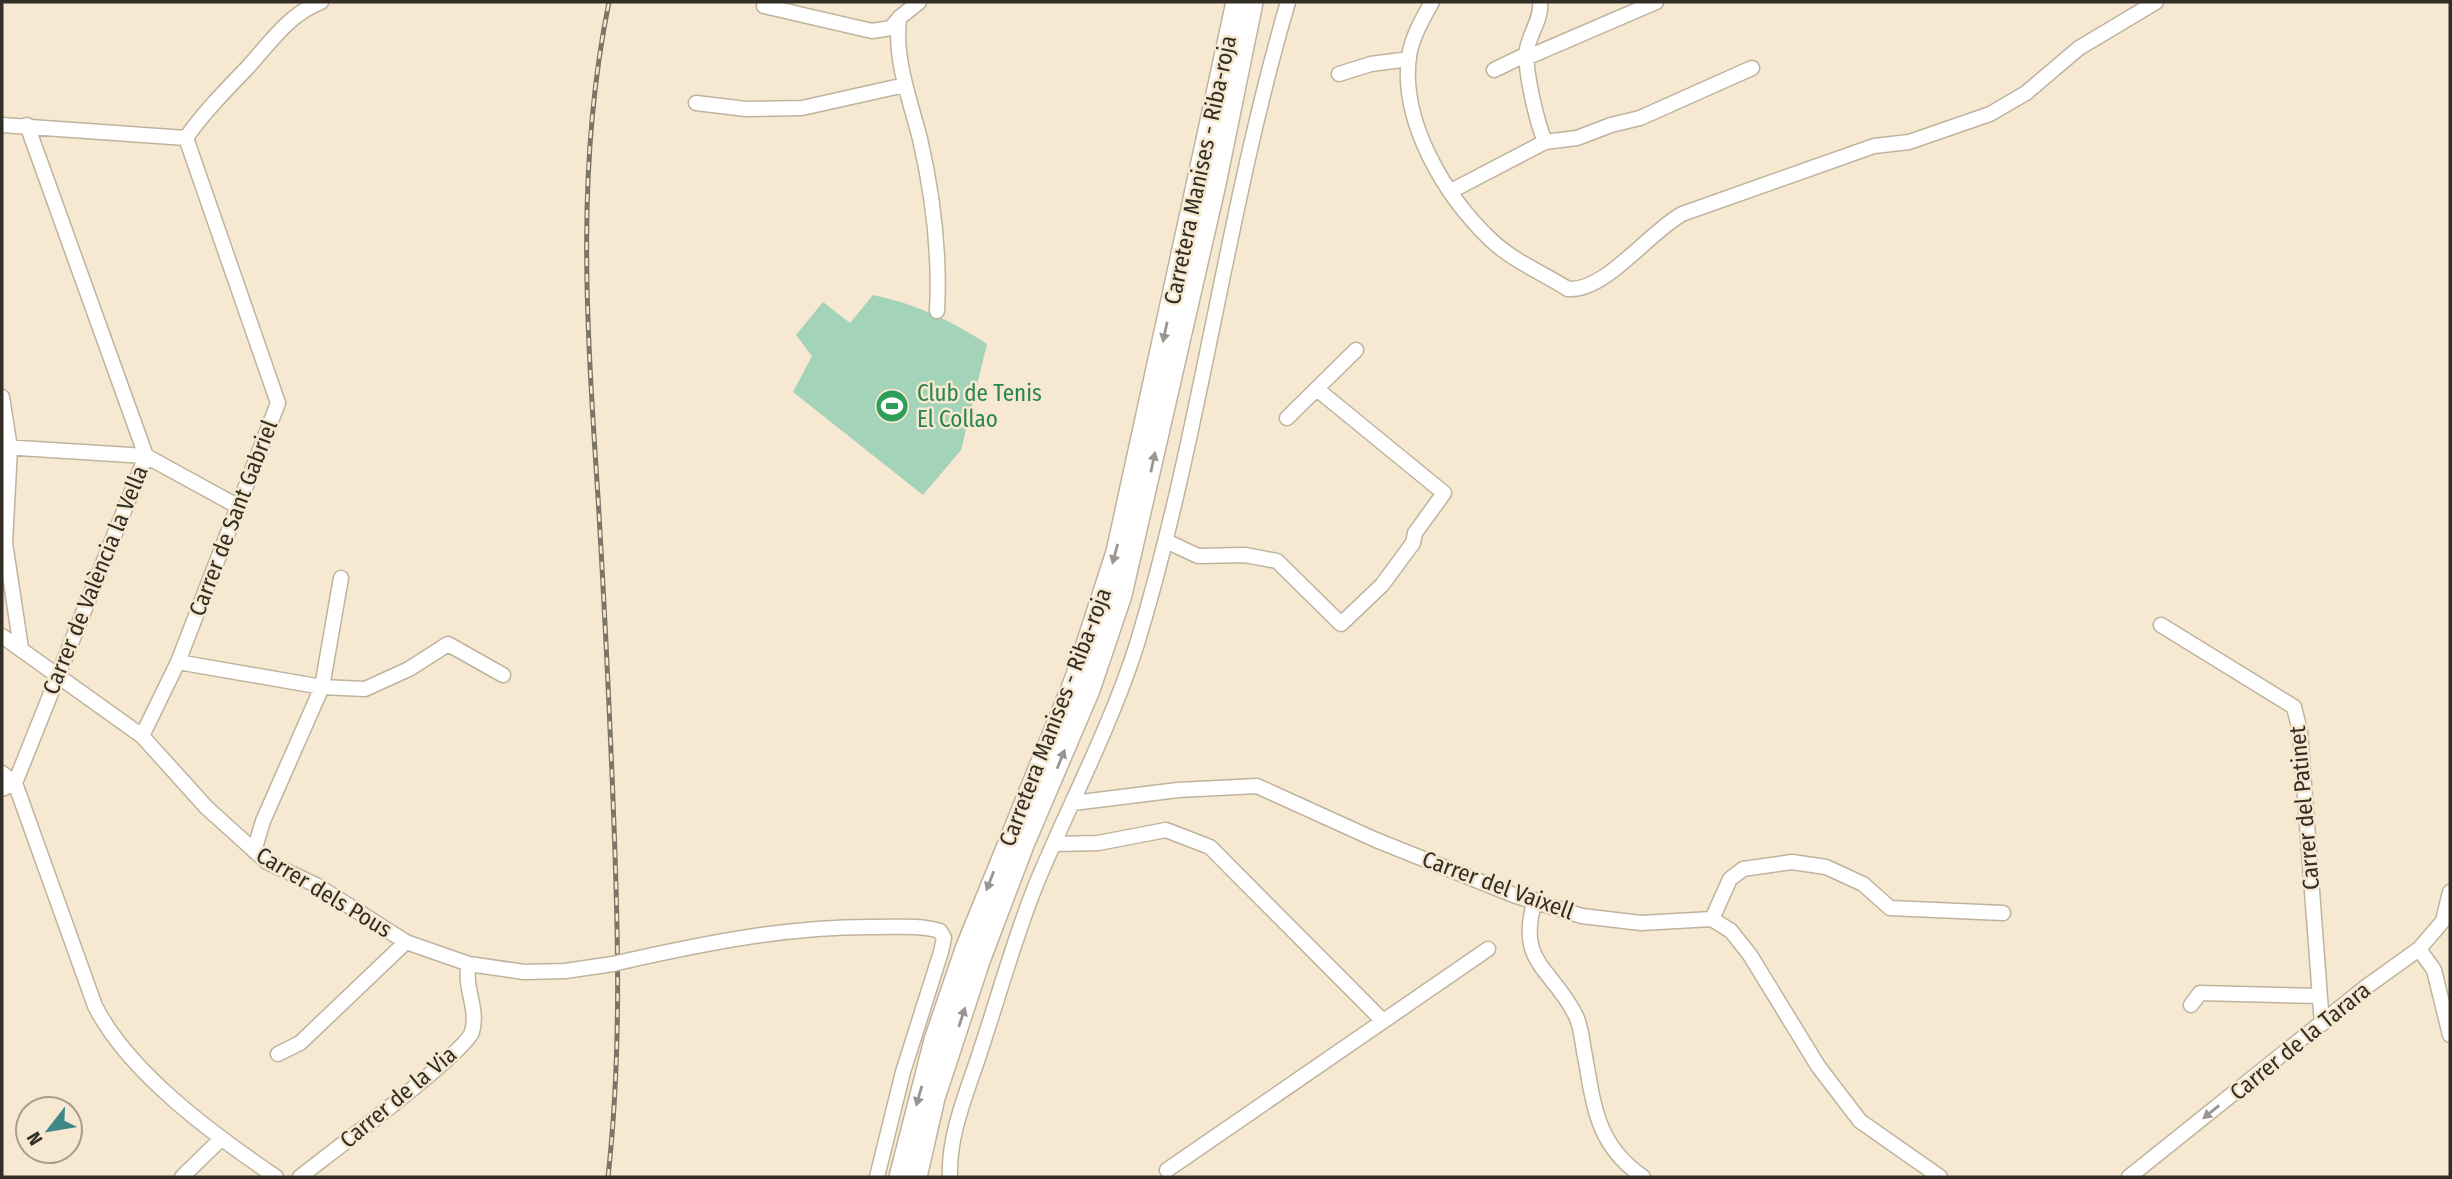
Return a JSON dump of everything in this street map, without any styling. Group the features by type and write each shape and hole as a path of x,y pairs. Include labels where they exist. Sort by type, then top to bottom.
{"main road":[{"name":"Carretera Manises - Riba-roja","path":"899,1177 934,1040 965,949 1079,667 1116,552 1236,2"},
{"name":"Carretera Manises - Riba-roja","path":"917,1177 936,1098 980,961 1024,845 1090,690 1122,595 1216,184 1253,2"}],"street":[{"path":"2,125 186,138 286,24 305,8 321,2"},
{"path":"764,6 872,31 891,28 919,2"},
{"path":"950,1177 960,1115 1013,952 1124,680 1166,541 1194,423 1257,118 1288,2"},
{"path":"1432,2 1412,43 1409,59 1410,90 1419,133 1451,191 1492,241 1568,289 1580,290 1595,285 1672,220 1874,146 1909,142 1990,114 2026,93 2079,48 2156,2"},
{"path":"1540,2 1541,11 1527,56 1545,142"},
{"path":"1494,70 1656,2"},
{"path":"899,18 897,41 932,209 939,266 937,311"},
{"path":"1339,74 1371,64 1409,59"},
{"path":"1451,191 1545,142 1577,138 1611,125 1640,118 1752,68"},
{"path":"696,103 746,109 803,108 905,85"},
{"name":"Carrer de València la Vella","path":"8,786 146,456 27,125"},
{"name":"Carrer de Sant Gabriel","path":"142,736 178,662 278,403 186,138"},
{"path":"1287,418 1356,350"},
{"path":"1166,541 1198,556 1245,555 1277,561 1341,624 1367,602 1413,543 1415,533 1444,493 1318,390"},
{"path":"2,397 6,447 5,543 21,648"},
{"path":"6,447 146,456 237,506"},
{"path":"254,851 263,821 322,687 341,578"},
{"name":"Carrer del Patinet","path":"2161,625 2294,707 2300,731 2322,1024"},
{"name":"Carrer dels Pous","path":"2,636 142,736 206,808 267,862 316,885 407,942 469,964 524,972 565,971 773,932 848,927 927,928 940,931 944,939 941,952 903,1072 877,1177"},
{"path":"178,662 322,687 365,689 409,669 449,644 503,676"},
{"path":"2,773 95,1006 110,1034 220,1140 276,1177"},
{"name":"Carrer del Vaixell","path":"1073,803 1178,790 1257,786 1376,839 1516,896 1581,916 1641,923 1712,919"},
{"path":"1055,844 1098,843 1166,830 1210,846 1383,1021"},
{"path":"1940,1177 1860,1121 1818,1066 1750,954 1731,931 1712,919 1730,879 1743,869 1792,862 1826,867 1863,884 1890,908 2003,914"},
{"name":"Carrer de la Tarara","path":"2129,1177 2419,949 2443,921 2450,892"},
{"path":"1535,900 1528,936 1538,964 1576,1015 1598,1123 1611,1150 1643,1177"},
{"path":"278,1054 300,1043 407,942"},
{"path":"2419,949 2434,970 2450,1035"},
{"path":"1167,1170 1488,950"},
{"name":"Carrer de la Via","path":"300,1177 396,1101 471,1035 475,1013 466,975 469,964"},
{"path":"2191,1005 2200,993 2320,996"},
{"path":"182,1177 220,1140"}],"green space":[{"name":"Club de Tenis El Collao","path":"873,295 932,314 987,344 961,450 923,495 793,392 812,356 796,335 823,302 850,323"}],"railway":[{"path":"608,1177 617,1035 616,894 606,648 590,372 587,249 591,126 609,2"}],"place":[{"name":"Club de Tenis El Collao","path":"892,406"}]}
